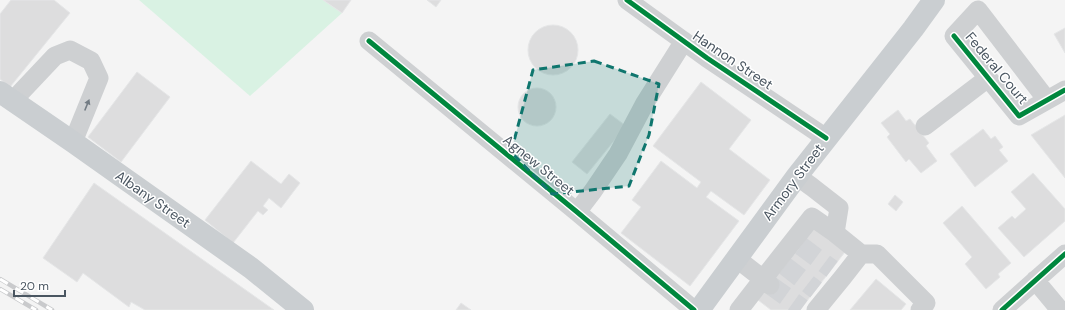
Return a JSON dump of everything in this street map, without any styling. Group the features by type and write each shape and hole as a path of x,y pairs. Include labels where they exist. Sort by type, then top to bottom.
{"main road":[{"name":"Armory Street","path":"699,310 797,176 934,0"},
{"name":"Albany Street","path":"7,97 251,268 303,310"}],"street":[{"name":"Hannon Street","path":"627,0 707,58 826,138"},
{"name":"Federal Court","path":"1047,100 978,10 954,36 1019,116 1065,90"},
{"name":"Agnew Street","path":"369,40 694,310"},
{"path":"577,212 593,192 618,154 645,103 684,41"},
{"path":"7,97 21,92 55,56 70,50 91,62 99,78 73,142"},
{"path":"925,126 988,78"},
{"path":"797,176 839,208 836,234"},
{"path":"739,310 767,282 798,243 812,217 861,254 877,254 926,303 920,310"},
{"path":"813,303 838,273 861,254"},
{"path":"1002,310 1065,254"},
{"path":"736,258 767,282"},
{"path":"882,260 882,270 917,302 911,310"},
{"path":"1035,280 1060,310"}],"highlighted area":[{"path":"594,61 659,84 649,135 629,186 552,194 511,152 533,70"}],"green space":[{"path":"139,0 323,0 342,13 250,96"}],"building":[{"path":"11,0 54,0 70,13 10,87 0,79 0,14"},
{"path":"323,0 351,0 342,13"},
{"path":"427,0 441,0 436,7"},
{"path":"553,25 562,27 573,36 578,50 576,59 567,70 553,75 544,73 533,64 528,50 530,41 539,30"},
{"path":"1065,28 1065,53 1054,34"},
{"path":"137,72 170,97 121,162 88,137"},
{"path":"701,82 751,120 729,149 770,180 744,215 711,191 706,197 739,221 690,286 621,233 641,207 632,200 661,161 697,188 701,182 653,146"},
{"path":"537,88 547,91 553,97 556,107 553,117 547,123 537,126 527,123 521,117 518,107 521,97 527,91"},
{"path":"898,110 906,121 910,119 929,143 926,146 937,161 921,173 909,159 906,162 887,137 890,134 881,123"},
{"path":"610,114 626,126 587,174 572,162"},
{"path":"1065,115 1065,178 1031,135"},
{"path":"983,129 991,139 995,136 1003,147 999,150 1008,161 975,187 950,154"},
{"path":"251,161 281,184 289,174 300,183 281,208 269,198 263,206 268,210 263,215 258,211 233,243 205,220"},
{"path":"1033,173 1065,209 1065,221 1024,257 998,228 1012,216 1015,219 1026,209 1011,192"},
{"path":"94,183 274,310 145,310 131,302 129,307 83,273 77,282 43,258"},
{"path":"895,195 903,202 896,211 888,204"},
{"path":"962,206 1011,263 998,274 1000,277 986,289 965,264 972,257 943,223"},
{"path":"815,228 845,252 800,310 771,310 758,300"},
{"path":"876,279 906,304 901,310 850,310"},
{"path":"461,303 471,310 456,310"}],"tunnel":[{"path":"801,246 832,269"},
{"path":"785,266 816,290"},
{"path":"770,285 802,308"}],"railway":[{"path":"0,279 52,310"},
{"path":"0,289 36,310"}],"cycle path":[{"path":"627,0 707,58 826,138"},
{"path":"954,36 1019,116 1065,90"},
{"path":"369,41 694,310"},
{"path":"1002,310 1065,254"}]}
